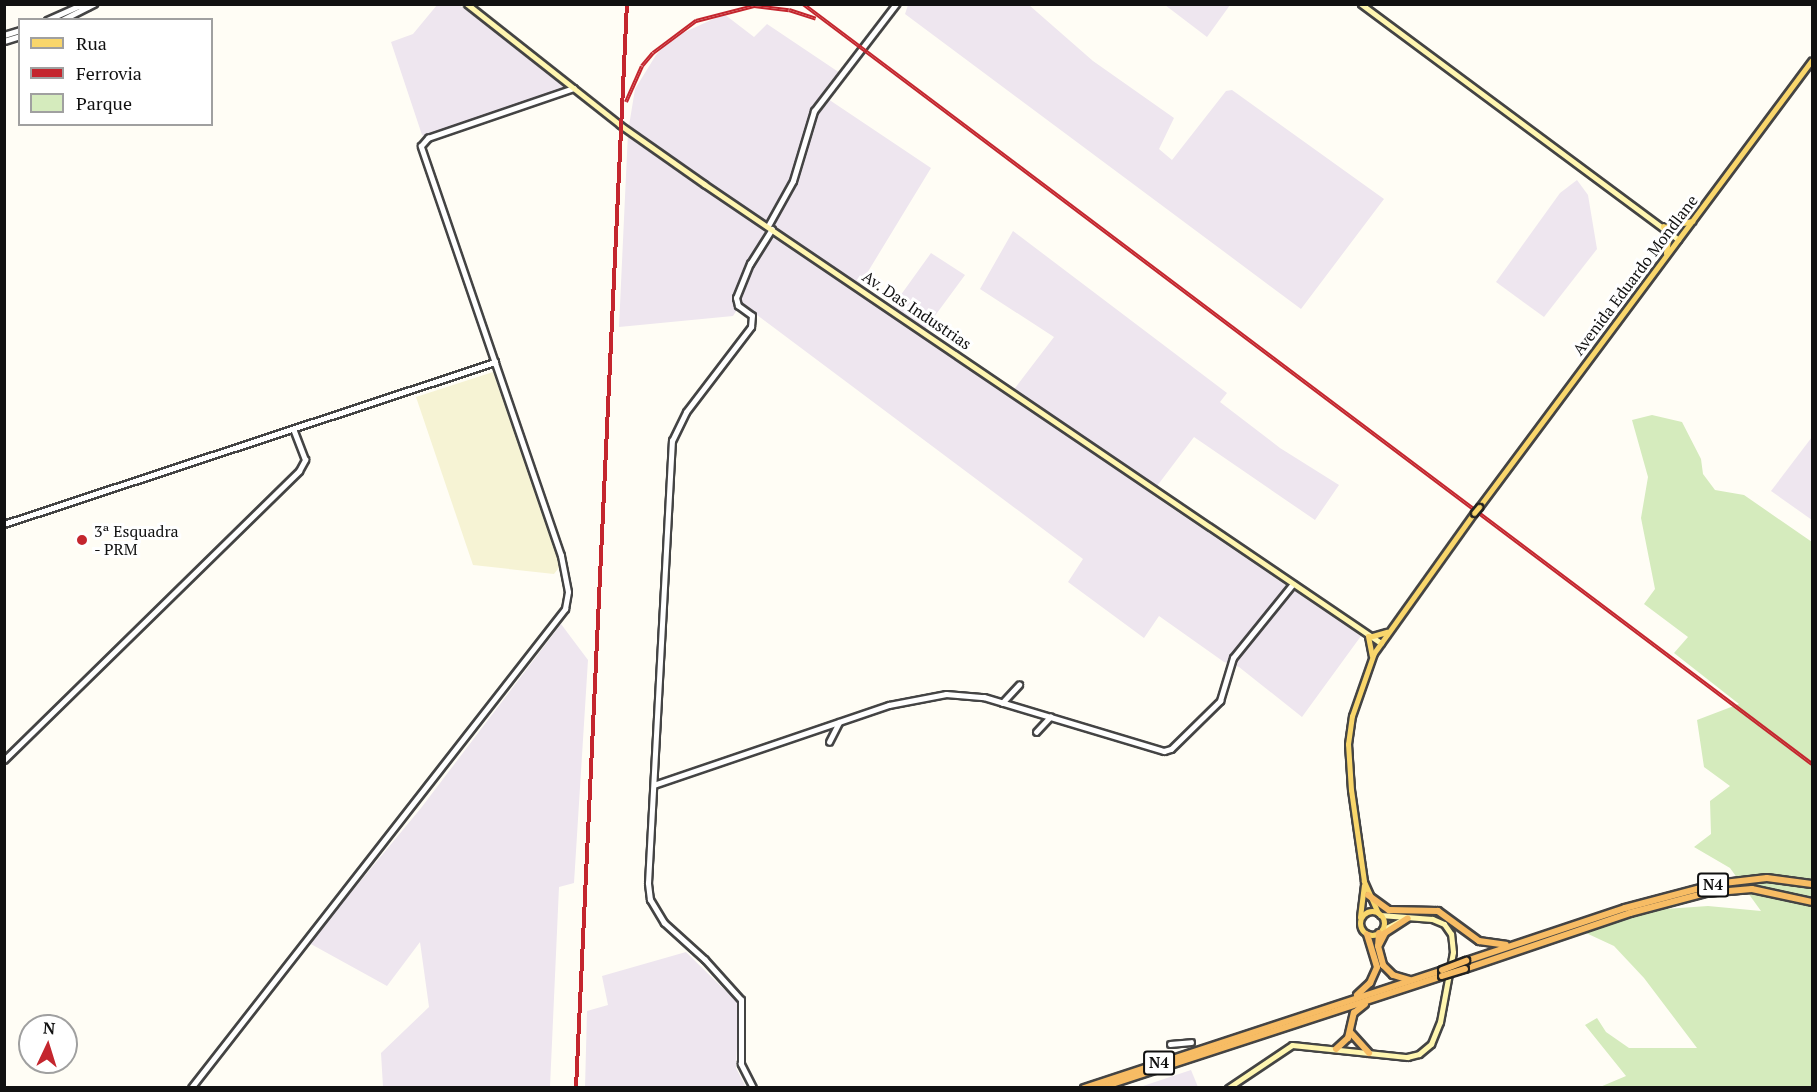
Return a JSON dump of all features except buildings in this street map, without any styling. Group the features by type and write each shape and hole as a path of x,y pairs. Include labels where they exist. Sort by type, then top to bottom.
{"highway":[{"name":"N4","path":"1465,965 1516,944 1625,908 1715,884 1767,878 1812,884"},
{"name":"N4","path":"1100,1088 1374,999 1465,965 1630,913 1706,893 1752,889 1812,902"},
{"path":"1368,895 1389,909 1438,911 1479,941 1516,944"},
{"path":"1378,953 1385,933 1408,918"},
{"path":"1381,931 1378,953 1389,972 1410,980"},
{"path":"1352,999 1368,986 1376,971 1376,957 1367,934"},
{"name":"N4","path":"1084,1088 1410,980 1442,973"},
{"path":"1336,1049 1351,1033 1354,1014 1374,999"},
{"path":"1351,1033 1370,1053"}],"main road":[{"name":"Av. Das Industrias","path":"467,4 620,125 1381,643"},
{"path":"1361,4 1678,238"},
{"name":"Avenida Eduardo Mondlane","path":"1364,881 1349,776 1348,744 1357,697 1372,658 1474,513 1812,60"},
{"path":"1664,227 1692,220"},
{"path":"1664,227 1668,240 1666,255"},
{"path":"1372,658 1368,636 1389,631"},
{"path":"1364,881 1368,895 1379,914 1381,931"},
{"path":"1364,881 1360,928 1367,934 1381,931 1408,918"},
{"path":"1228,1088 1292,1045 1399,1057 1419,1054 1431,1044 1439,1028 1453,940 1444,924 1369,911 1360,919"}],"street":[{"path":"66,18 94,4"},
{"path":"753,1088 741,1064 741,1000 705,960 664,923 650,900 672,441 686,412 751,327 752,316 738,306 736,298 750,264 793,181 814,111 896,4"},
{"path":"51,18 78,6 87,7"},
{"path":"191,1088 565,609 568,592 561,556 422,143 574,88"},
{"path":"4,524 294,431 495,362"},
{"path":"4,760 303,466 294,431"},
{"path":"654,785 921,696 961,694 1002,703 1164,751 1171,749 1220,701 1233,658 1293,584"},
{"path":"1002,703 1019,685"},
{"path":"1036,732 1050,717"},
{"path":"829,742 839,722"},
{"path":"1170,1044 1191,1042"}],"shaded area":[{"path":"437,5 459,5 563,82 565,88 427,137 422,135 391,42 413,34"},
{"path":"908,5 1029,5 1093,61 1174,118 1159,149 1172,160 1226,91 1232,90 1384,199 1301,309 905,14"},
{"path":"1165,5 1230,5 1207,37"},
{"path":"724,14 754,37 767,24 840,73 828,90 828,99 931,168 858,288 890,310 931,253 965,275 923,332 1012,392 1054,337 980,289 1013,231 1227,393 1220,402 1280,448 1339,485 1315,520 1194,437 1151,494 1361,636 1302,717 1239,667 1224,662 1159,616 1144,638 1068,582 1083,559 741,303 733,316 619,327 628,132 635,89 656,55 672,38"},
{"path":"1577,180 1588,195 1597,249 1544,317 1496,282 1560,193"},
{"path":"493,372 561,565 554,574 473,565 416,397"},
{"path":"1812,437 1812,520 1771,491"},
{"path":"561,624 588,660 574,883 559,887 550,1087 383,1087 381,1053 429,1007 420,942 387,986 309,943 421,808"},
{"path":"686,952 739,1004 736,1068 746,1087 585,1088 587,1011 608,1005 602,976"},
{"path":"1191,1070 1198,1087 1140,1087"}],"green space":[{"path":"1652,415 1682,422 1701,459 1703,474 1715,490 1744,495 1812,542 1812,1087 1600,1087 1626,1076 1585,1025 1597,1018 1606,1032 1629,1048 1697,1048 1644,978 1614,946 1586,933 1651,910 1708,906 1761,911 1730,868 1694,847 1711,834 1710,801 1730,786 1704,767 1697,720 1739,704 1674,653 1688,637 1644,604 1655,589 1641,518 1648,477 1632,420"}],"railway":[{"path":"576,1088 627,4"},
{"path":"803,4 1812,764"},
{"path":"626,102 642,66 653,53 696,21 754,6 789,10 816,19"}],"place":[{"name":"3ª Esquadra - PRM","path":"82,540"}]}
